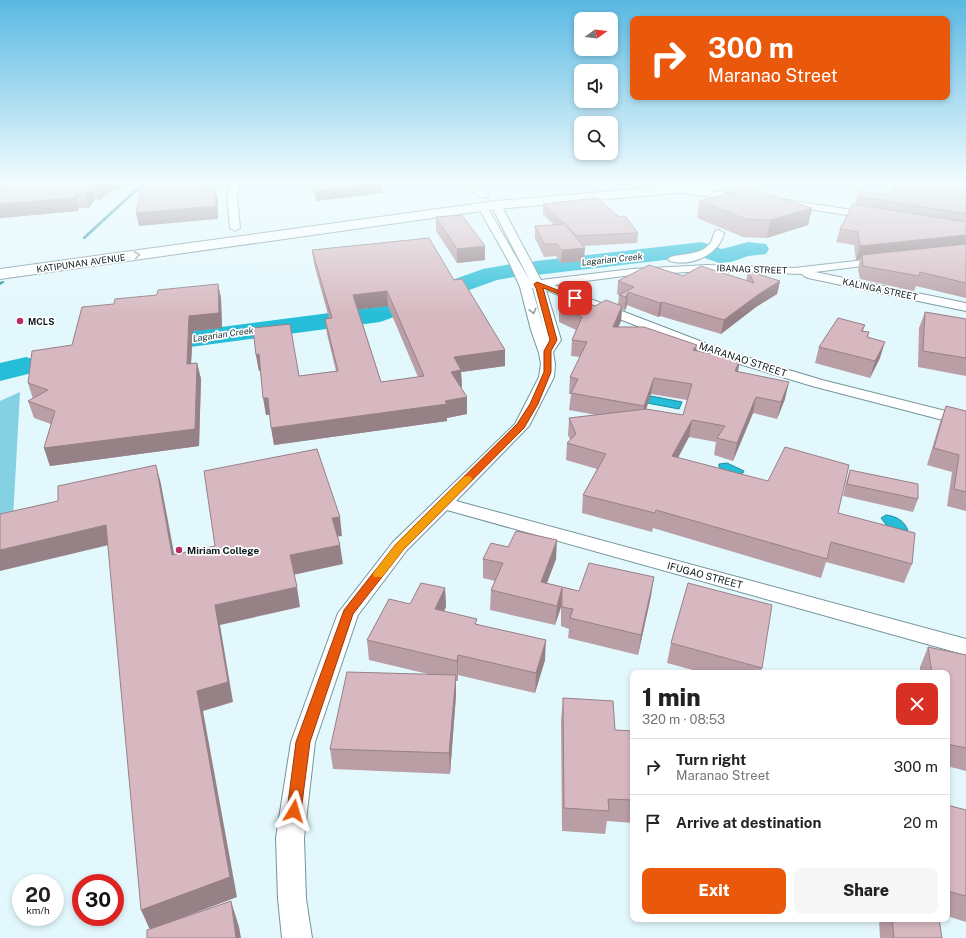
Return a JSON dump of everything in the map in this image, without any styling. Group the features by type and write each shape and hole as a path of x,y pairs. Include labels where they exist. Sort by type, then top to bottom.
{"main road":[{"name":"KATIPUNAN AVENUE","path":"98,247 236,228"},
{"name":"KATIPUNAN AVENUE","path":"0,274 313,228"}],"street":[{"path":"297,938 292,899 290,838 303,742 348,613 400,546 521,426 534,404 548,372 547,351 554,340 540,288 531,282 515,265 499,228"},
{"path":"531,282 605,266 693,258 709,250 719,239 719,233"},
{"name":"IBANAG STREET","path":"531,282 632,272 707,268 794,271 896,260"},
{"name":"KALINGA STREET","path":"794,271 966,306"},
{"name":"MARANAO STREET","path":"531,282 722,354 817,383 966,421"},
{"name":"IFUGAO STREET","path":"444,503 966,647"}],"shaded area":[{"path":"20,392 13,519 0,525 0,401"},
{"path":"651,396 682,402 679,409 647,403"},
{"path":"727,463 744,471 743,473 734,473 719,467 719,464"},
{"path":"886,515 900,520 905,524 908,531 887,526 881,518"}],"building":[{"path":"443,228 471,228 485,246 457,249"},
{"path":"536,228 568,228 585,248 562,250 557,244 544,244"},
{"path":"569,228 634,228 638,233 577,236"},
{"path":"841,228 966,228 966,235 860,246 858,232 840,229"},
{"path":"429,238 454,280 462,279 505,350 454,357 461,370 451,372 467,397 445,401 447,404 271,428 268,398 263,398 259,354 256,355 253,328 290,324 299,376 338,371 325,319 332,318 312,250","holes":["387,291 424,376 381,382 353,295"]},
{"path":"966,244 966,283 920,272 919,276 863,266 862,255"},
{"path":"649,265 683,276 701,266 754,283 748,271 780,281 759,294 724,320 662,302 660,303 628,292 626,297 619,295 634,287 618,281"},
{"path":"218,284 219,313 189,316 187,364 197,363 195,429 44,448 55,411 28,401 48,390 28,383 32,351 72,345 82,307 114,304 115,299 157,295 158,290"},
{"path":"577,298 595,306 606,300 622,306 613,327 644,327 697,345 693,350 740,360 735,371 789,382 781,402 756,397 737,443 717,438 725,426 692,420 672,456 768,481 785,447 849,465 838,513 915,533 912,564 831,542 827,559 656,510 655,513 583,495 606,454 567,443 576,434 569,418 646,409 683,415 692,384 654,378 644,406 571,393 578,379 570,377 587,342 572,340 582,317 559,307"},
{"path":"925,312 966,319 966,358 923,351"},
{"path":"838,318 865,325 861,331 869,332 867,337 885,342 875,361 819,347"},
{"path":"946,406 966,411 966,492 954,489 959,455 934,448"},
{"path":"317,449 340,517 332,518 340,545 290,555 297,587 215,605 228,682 197,691 230,877 141,910 106,525 0,550 0,514 58,501 58,486 156,465 172,555 215,546 204,471"},
{"path":"850,470 918,484 918,499 847,484"},
{"path":"516,531 557,540 541,582 579,591 589,563 654,577 641,635 570,618 573,609 562,607 562,588 557,606 491,590 503,563 483,559 491,543 508,547"},
{"path":"421,583 445,588 435,609 477,619 475,624 546,640 536,673 458,655 457,661 367,640 389,599 410,604"},
{"path":"688,583 772,605 762,668 671,643"},
{"path":"928,647 966,655 966,748 950,745 950,670 932,670"},
{"path":"347,672 456,675 449,753 330,749"},
{"path":"563,698 613,701 615,730 630,731 630,800 608,799 609,811 564,808"},
{"path":"950,806 966,810 966,896 950,892"},
{"path":"231,901 236,938 147,938 147,930"},
{"path":"892,922 939,922 942,938 894,938"}],"waterway":[{"path":"84,238 95,228"},
{"name":"Lagarian Creek","path":"536,268 702,249 719,256 731,255 735,252 748,249 758,249"},
{"name":"Lagarian Creek","path":"145,345 380,314 492,274 517,270"},
{"name":"Lagarian Creek","path":"0,372 26,366"}],"slow traffic":[{"path":"378,574 400,546 468,479"}],"place":[{"name":"MCLS","path":"20,321"},
{"name":"Miriam College","path":"179,550"}],"route":[{"path":"294,811 303,742 348,613 400,546 521,426 534,404 548,372 547,351 554,340 540,288 537,284 557,290 575,298"}]}
